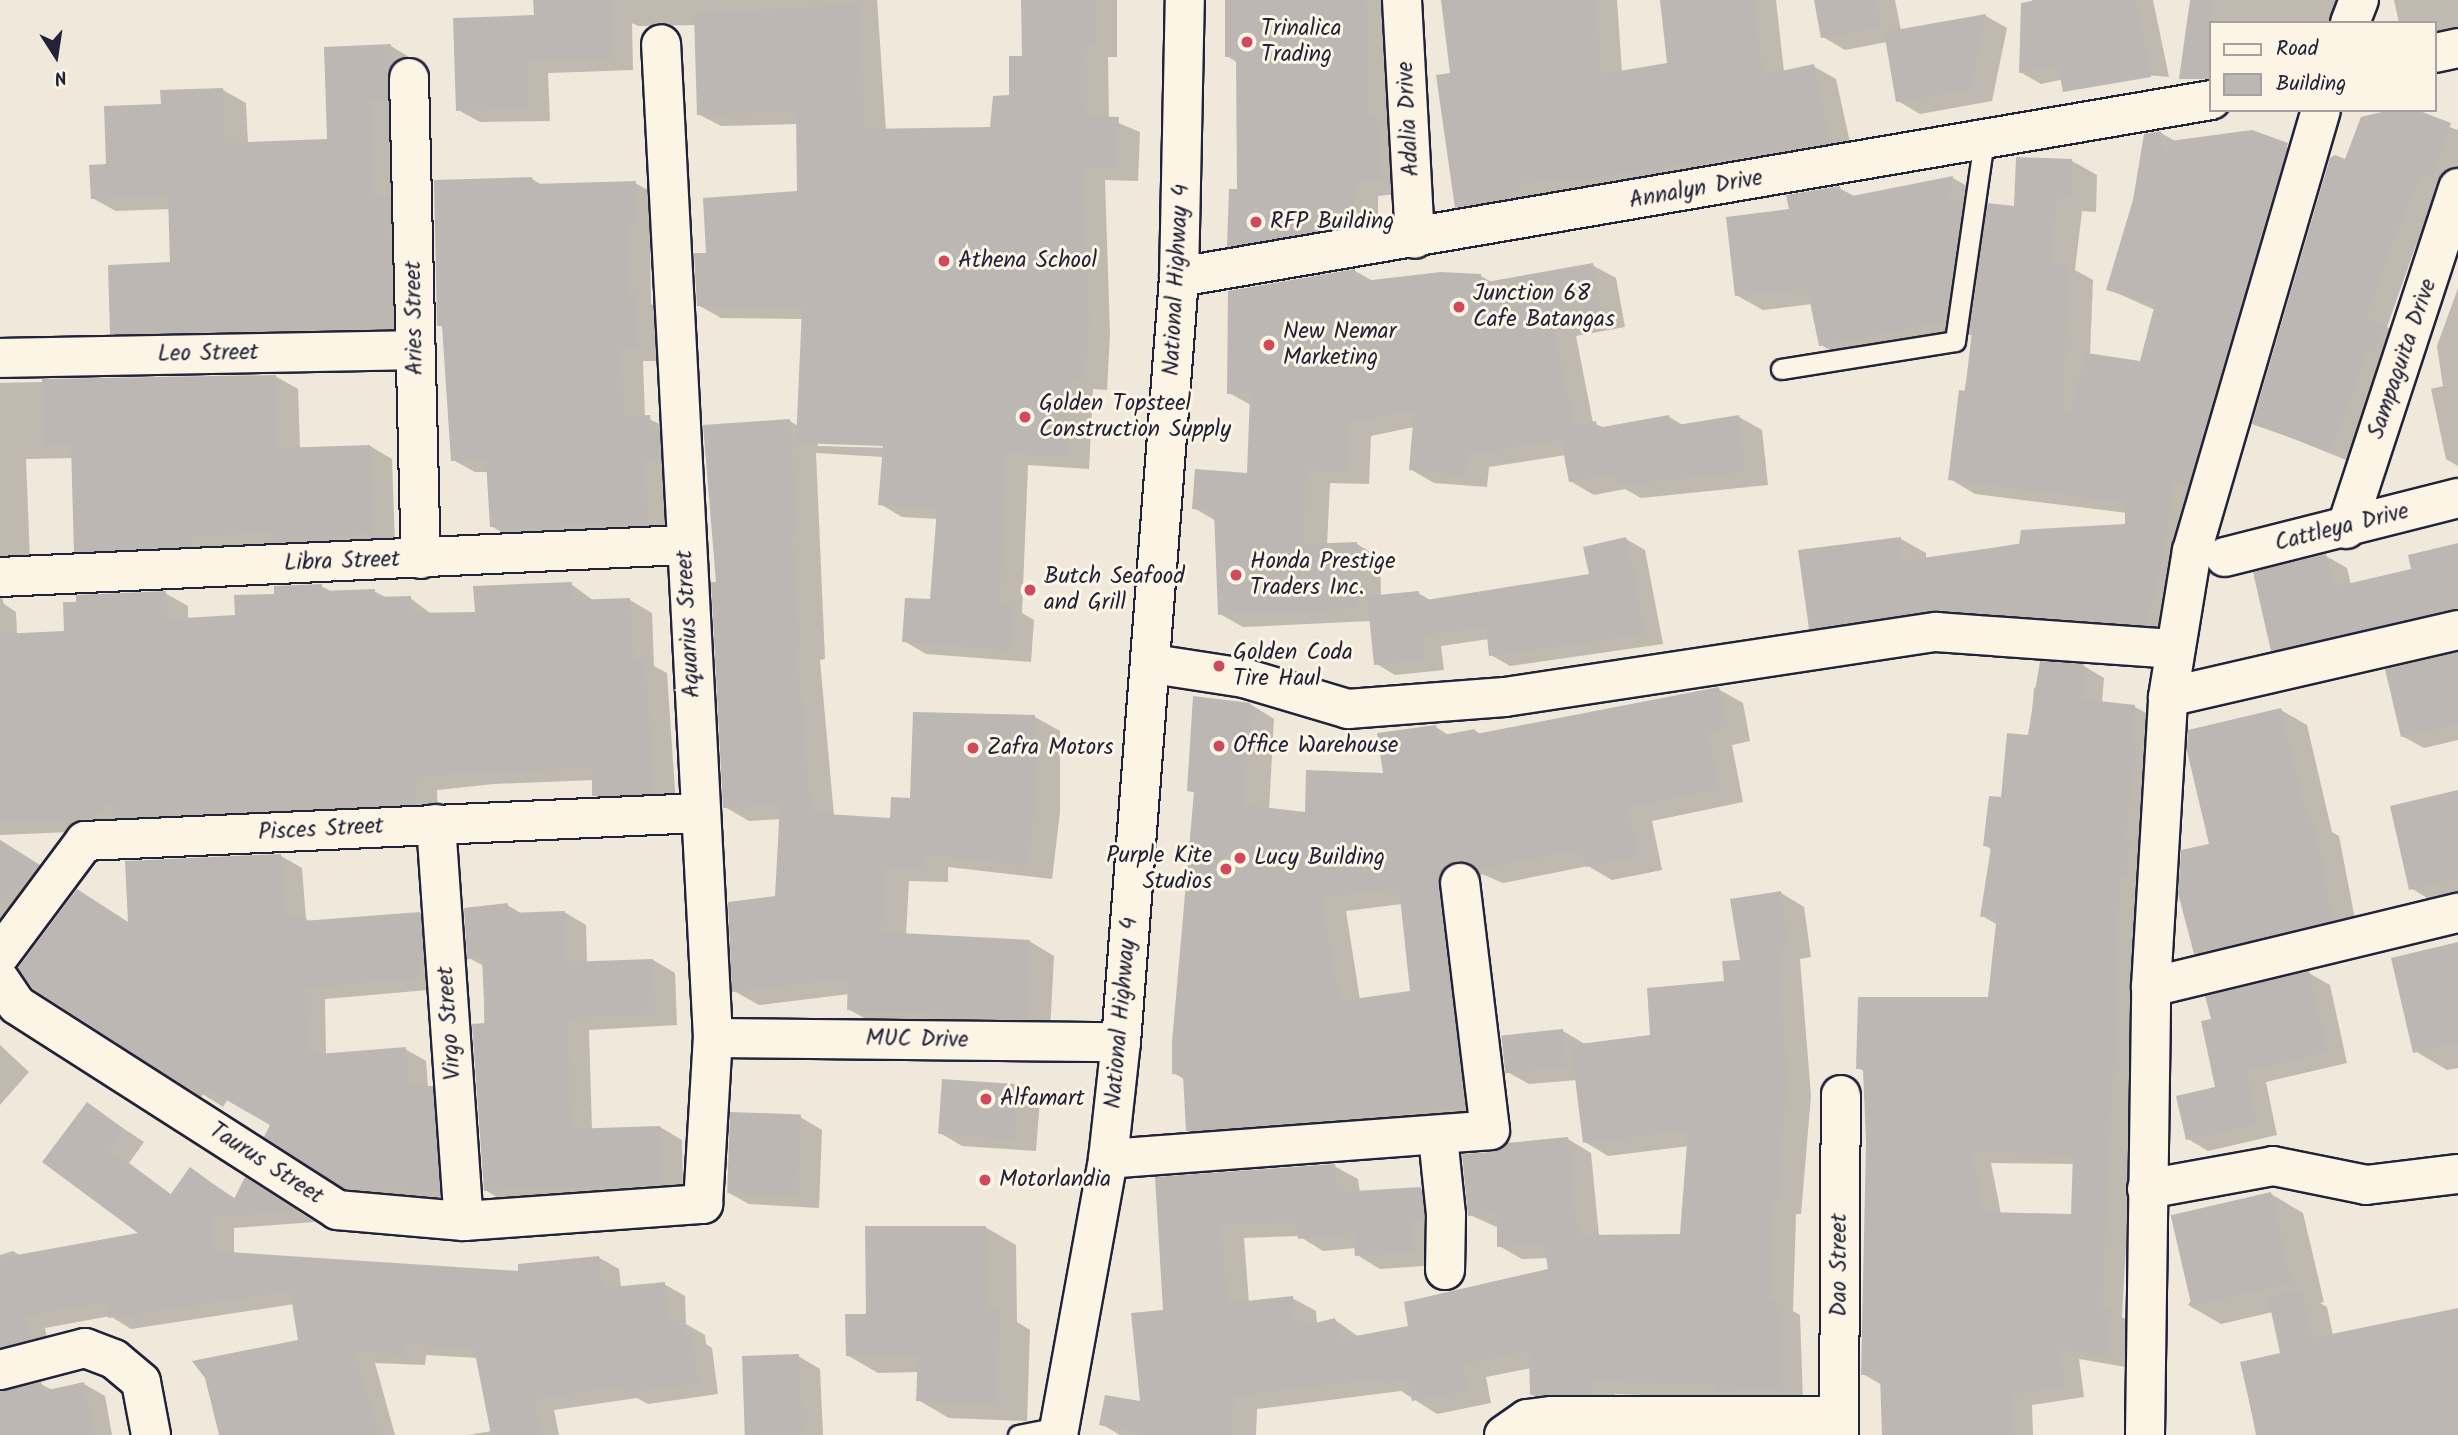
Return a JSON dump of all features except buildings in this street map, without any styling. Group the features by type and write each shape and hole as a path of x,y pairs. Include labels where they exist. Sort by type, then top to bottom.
{"street":[{"name":"National Highway 4","path":"1058,1431 1108,1159 1121,1042 1153,664 1179,277 1185,0"},
{"name":"Adalia Drive","path":"1402,0 1415,239"},
{"path":"2351,21 2359,0"},
{"name":"Aquarius Street","path":"661,44 684,545 713,1038 703,1203"},
{"path":"2437,53 2458,48"},
{"name":"Aries Street","path":"409,78 421,559"},
{"name":"Annalyn Drive","path":"1179,277 1415,239 2210,100"},
{"path":"2145,1435 2151,987 2168,697 2192,551 2320,112"},
{"name":"Sampaguita Drive","path":"2346,529 2448,251 2458,188"},
{"name":"Leo Street","path":"0,358 416,350"},
{"name":"Cattleya Drive","path":"2225,557 2346,529 2458,498"},
{"name":"Libra Street","path":"0,577 684,545"},
{"path":"2168,697 2458,630"},
{"path":"1153,664 1244,678 1348,709 1505,698 1936,632 2175,649"},
{"name":"Pisces Street","path":"0,955 86,841 699,813"},
{"name":"Virgo Street","path":"436,824 464,1222"},
{"path":"1108,1159 1438,1137 1490,1130 1460,883"},
{"path":"2151,987 2458,913"},
{"name":"Taurus Street","path":"0,979 17,1005 337,1210 464,1222 703,1203"},
{"name":"MUC Drive","path":"713,1038 1121,1042"},
{"name":"Dao Street","path":"1839,1425 1841,1095"},
{"path":"1438,1137 1446,1215 1446,1270"},
{"path":"2147,1189 2273,1166 2365,1185 2458,1174"},
{"path":"0,1370 85,1348 114,1359 141,1382 151,1435"},
{"path":"1504,1435 1527,1419 1552,1416 1839,1425"}],"lane":[{"path":"1781,369 1955,341 1984,140"},
{"path":"1018,1435 1058,1431"}],"place":[{"name":"Trinalica Trading","path":"1247,42"},
{"name":"RFP Building","path":"1256,222"},
{"name":"Athena School","path":"944,261"},
{"name":"Junction 68 Cafe Batangas","path":"1459,307"},
{"name":"New Nemar Marketing","path":"1269,345"},
{"name":"Golden Topsteel Construction Supply","path":"1025,417"},
{"name":"Honda Prestige Traders Inc.","path":"1236,575"},
{"name":"Butch Seafood and Grill","path":"1030,590"},
{"name":"Golden Coda Tire Haul","path":"1219,666"},
{"name":"Office Warehouse","path":"1219,746"},
{"name":"Zafra Motors","path":"973,748"},
{"name":"Lucy Building","path":"1240,858"},
{"name":"Purple Kite Studios","path":"1226,869"},
{"name":"Alfamart","path":"986,1099"},
{"name":"Motorlandia","path":"985,1180"}]}
